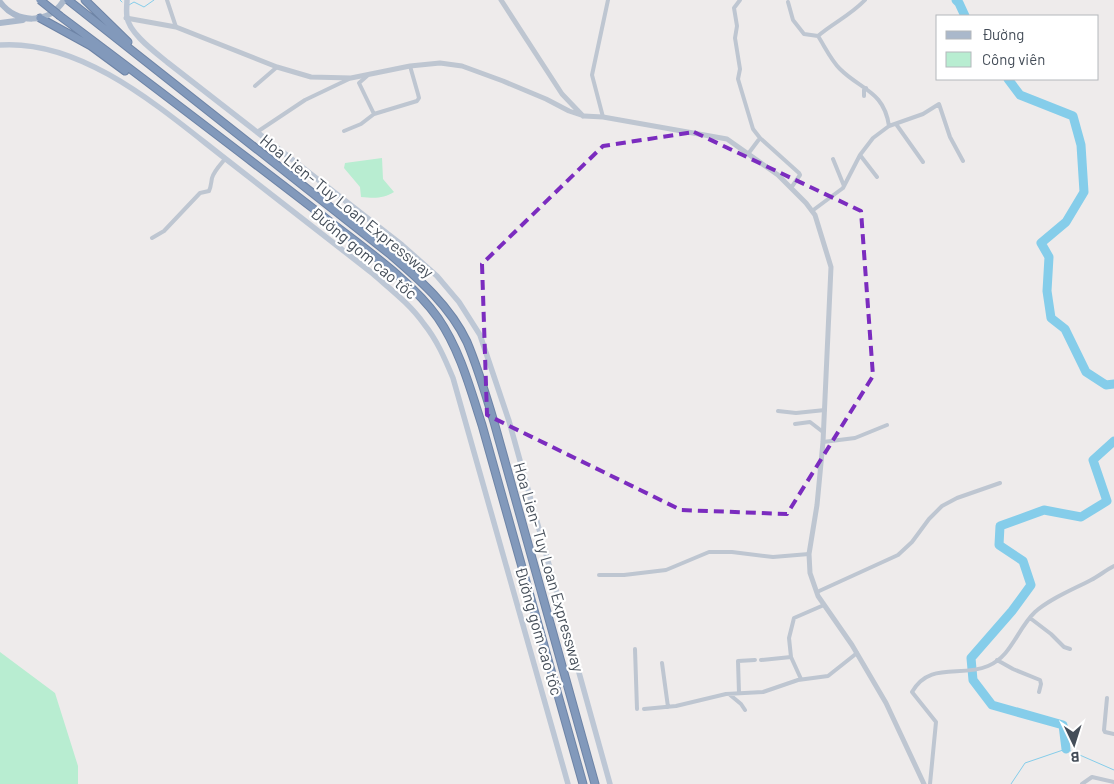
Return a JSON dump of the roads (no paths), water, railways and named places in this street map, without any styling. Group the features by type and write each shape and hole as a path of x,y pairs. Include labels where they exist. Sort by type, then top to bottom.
{"highway":[{"name":"Hoa Lien- Tuy Loan Expressway","path":"40,0 266,172 383,264 417,294 437,317 455,346 482,425 583,784"},
{"path":"85,0 115,31 241,138"},
{"name":"Hoa Lien- Tuy Loan Expressway","path":"70,2 391,255 426,285 447,310 466,340 478,370 595,784"},
{"path":"40,18 91,46 266,172"}],"main road":[{"path":"0,23 40,18 51,14 64,0"},
{"path":"126,18 127,0"},
{"path":"0,2 15,16 27,19"},
{"name":"Đường gom cao tốc","path":"126,18 134,31 167,62 402,245 437,276 459,302 480,335 509,420 610,784"},
{"name":"Đường gom cao tốc","path":"0,45 14,44 42,48 64,54 138,92 372,273 407,304 424,324 442,352 453,378 568,784"}],"street":[{"path":"167,0 176,27"},
{"path":"501,0 562,94 584,116"},
{"path":"603,117 592,75 608,0"},
{"path":"740,0 734,8 737,26 735,38 740,69 738,79 753,129 760,138 800,175 791,188"},
{"path":"788,2 793,20 804,34 818,36 827,28 855,11 865,0"},
{"path":"126,18 176,27 294,74 311,77 351,78 410,66 440,63 462,66 503,81 584,116 603,117 727,139 778,175 815,215 831,267 823,442 817,505 809,554 810,573 824,605 857,654 886,703 924,784"},
{"path":"818,36 840,69 874,94 884,108 889,126"},
{"path":"344,131 361,124 374,114 417,101 419,98 410,66"},
{"path":"256,86 277,67"},
{"path":"372,74 362,79 359,83 374,114"},
{"path":"257,132 305,100 351,78"},
{"path":"864,96 866,88"},
{"path":"555,105 563,103 562,94"},
{"path":"812,210 832,197 844,186 860,155 873,138 889,126 923,114 940,104 950,137 963,161"},
{"path":"896,124 923,162"},
{"path":"748,154 760,138"},
{"path":"860,155 877,176"},
{"path":"152,238 164,231 200,194 209,191 214,173 226,159"},
{"path":"832,159 844,186"},
{"path":"778,411 796,413 825,410"},
{"path":"795,424 810,422 823,432"},
{"path":"823,442 855,438 887,424"},
{"path":"817,592 893,558 904,551 942,506 957,498 1000,483"},
{"path":"599,575 624,575 666,570 709,552 732,552 773,557 809,554"},
{"path":"930,784 936,722 912,692 917,683 929,675 940,672 979,670 989,666 1015,642 1030,618 1046,603 1114,566"},
{"path":"801,679 792,657 789,638 794,618 824,605"},
{"path":"1030,618 1052,634 1064,647 1070,649"},
{"path":"635,649 637,709"},
{"path":"644,709 668,707 728,694 763,692 801,679 828,676 857,654"},
{"path":"761,660 792,657"},
{"path":"739,693 738,661 755,660"},
{"path":"997,660 1040,680 1039,692"},
{"path":"662,663 668,707"},
{"path":"728,694 741,704 745,710"},
{"path":"1107,698 1104,730 1114,734"},
{"path":"1082,784 1092,777 1114,782"}],"waterway":[{"path":"129,5 134,2 144,7 154,0"},
{"path":"956,0 965,15"},
{"path":"1009,80 1020,95 1073,116 1081,145 1084,192 1066,222 1041,243 1049,257 1047,291 1051,318 1065,329 1086,372 1106,385 1114,384"},
{"path":"1066,749 1063,725 992,705 973,680 971,658 1012,611 1031,585 1023,561 999,545 1000,526 1044,510 1081,517 1107,501 1093,460 1114,441"},
{"path":"1011,784 1025,763 1066,749 1114,770"}]}
